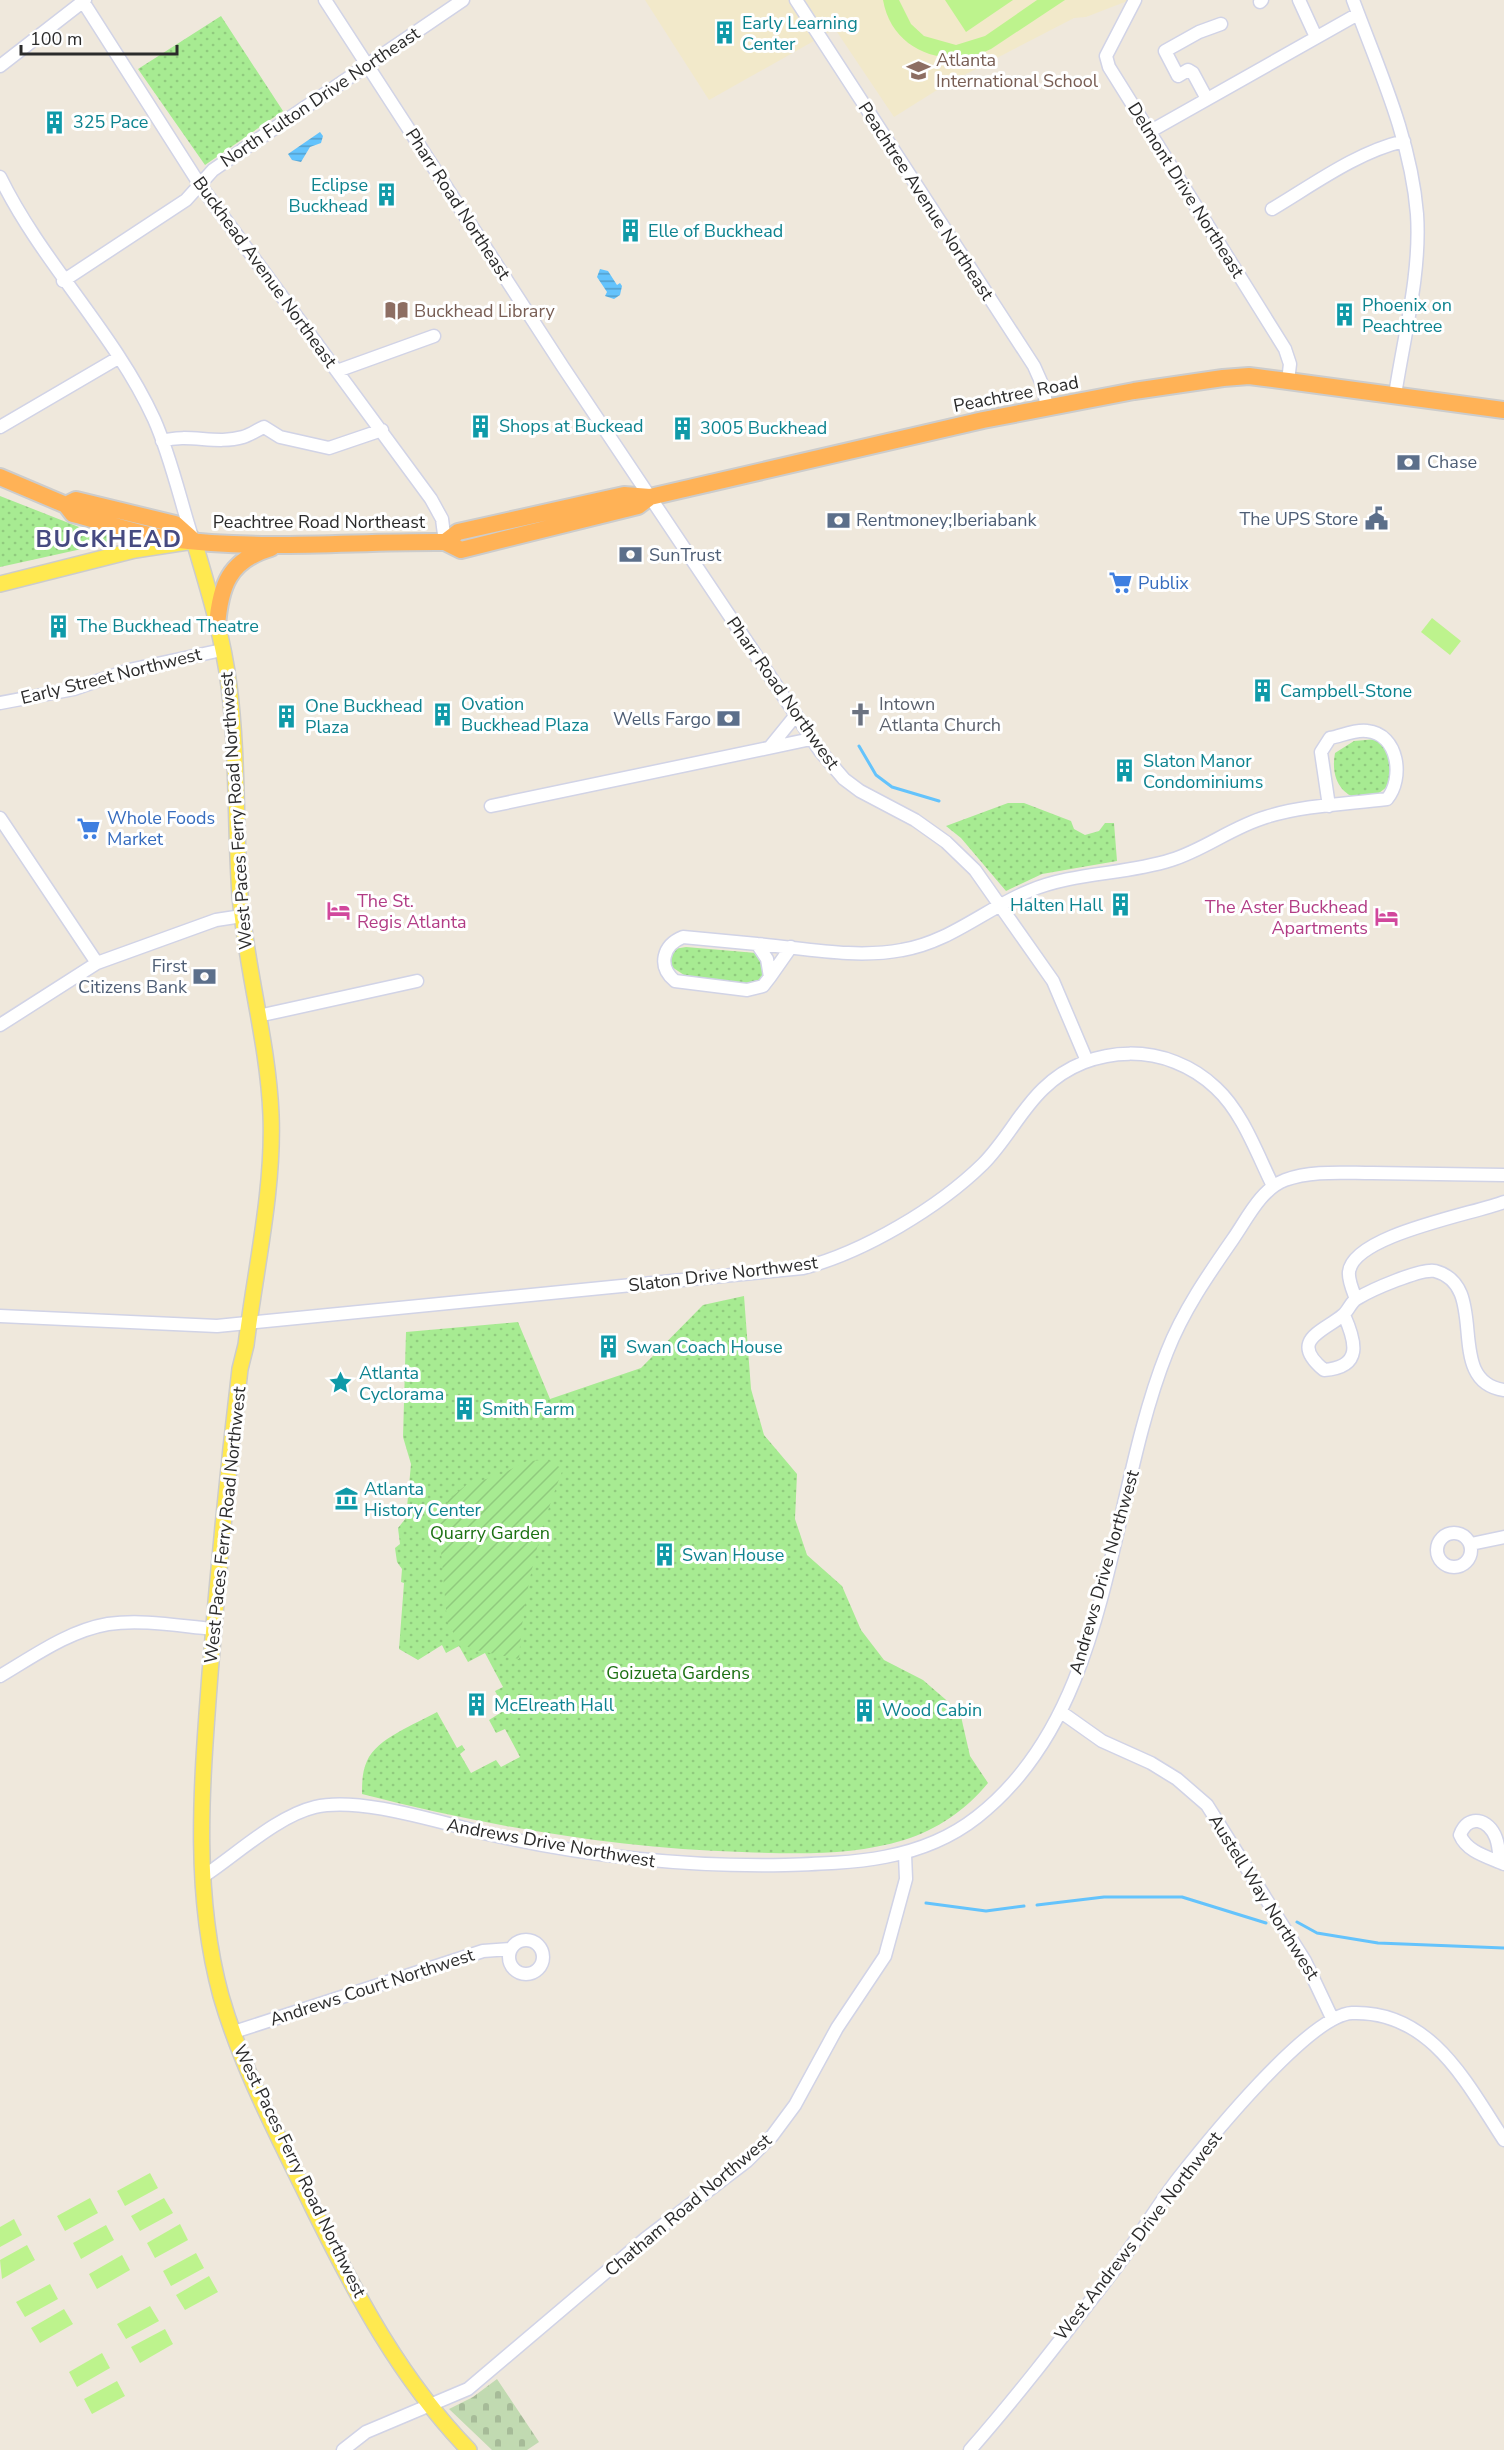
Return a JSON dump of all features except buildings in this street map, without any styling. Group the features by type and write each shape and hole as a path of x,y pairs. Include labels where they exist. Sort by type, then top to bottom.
{"highway":[{"name":"Peachtree Road","path":"650,497 1047,406 1223,378 1249,376 1395,395"},
{"path":"1395,395 1504,410"},
{"name":"Peachtree Road Northeast","path":"0,477 66,505 76,500 175,524 194,541 284,544 446,542 461,550 638,506 650,497"},
{"path":"217,626 220,599 234,569 250,555 284,544"}],"main road":[{"path":"0,584 135,550 194,541"},
{"name":"West Paces Ferry Road Northwest","path":"194,541 217,626 233,722 242,916 270,1092 271,1145 249,1323 229,1457 213,1629 200,1802 210,1939 221,1994 234,2032 327,2235 381,2335 429,2407 469,2450"}],"street":[{"path":"0,66 83,0"},
{"name":"Buckhead Avenue Northeast","path":"83,0 200,185 382,430 439,511 446,542"},
{"name":"Pharr Road Northeast","path":"325,0 650,497"},
{"name":"North Fulton Drive Northeast","path":"63,281 186,200 213,170 463,0"},
{"name":"Peachtree Avenue Northeast","path":"796,0 1034,366 1042,384 1047,406"},
{"name":"Delmont Drive Northeast","path":"1135,0 1106,56 1109,68 1285,349 1290,364 1288,381"},
{"path":"1299,0 1316,37"},
{"path":"1353,0 1404,141 1412,174 1417,216 1416,257 1395,395"},
{"path":"1149,132 1358,14"},
{"path":"1207,99 1193,73 1188,70 1178,76 1165,51 1199,32 1221,24"},
{"path":"1272,209 1362,156 1385,145 1404,141"},
{"path":"0,177 33,237 118,358 154,419 194,541"},
{"path":"337,371 434,336"},
{"path":"0,427 118,358"},
{"path":"162,441 186,436 219,440 242,438 264,427 280,437 329,448 382,430"},
{"name":"Pharr Road Northwest","path":"650,497 796,715 844,779 946,842 975,870 1002,905 1053,981 1087,1061"},
{"name":"Early Street Northwest","path":"0,703 74,689 129,670 222,650"},
{"path":"770,747 796,715"},
{"path":"791,947 763,986 754,990 681,983 669,976 664,965 668,947 683,937 859,953 902,950 946,937 1028,891 1056,881 1172,860 1237,827 1266,817 1387,799 1395,790 1398,768 1392,750 1382,735 1366,730 1330,738 1322,752 1329,806"},
{"path":"491,806 812,738"},
{"path":"0,818 97,963"},
{"path":"0,1025 97,963 216,920 242,916"},
{"path":"757,944 767,959 770,977"},
{"path":"258,1016 417,981"},
{"name":"Slaton Drive Northwest","path":"0,1316 187,1326 249,1323 783,1271 827,1262 876,1240 964,1180 998,1149 1044,1088 1064,1072 1087,1061 1114,1054 1144,1054 1172,1060 1199,1073 1217,1088 1233,1108 1273,1186"},
{"path":"1273,1186 1291,1178 1326,1173 1504,1175"},
{"name":"Andrews Drive Northwest","path":"204,1876 295,1814 315,1807 337,1804 381,1810 552,1847 667,1863 746,1866 875,1860 905,1854 952,1834 994,1803 1031,1762 1061,1712 1090,1636 1151,1400 1167,1352 1203,1282 1273,1186"},
{"path":"1356,1299 1348,1273 1352,1263 1374,1243 1426,1224 1476,1213 1504,1202"},
{"path":"1344,1315 1352,1332 1355,1349 1350,1361 1338,1369 1324,1370 1313,1361 1309,1347 1313,1336 1325,1325 1344,1315 1356,1299 1415,1273 1434,1271 1449,1279 1464,1300 1470,1361 1481,1379 1497,1389 1504,1390"},
{"path":"1471,1544 1504,1537"},
{"path":"0,1676 63,1640 108,1624 131,1622 213,1629"},
{"name":"Austell Way Northwest","path":"1061,1712 1102,1741 1151,1763 1177,1779 1207,1805 1305,1961 1332,2018"},
{"name":"Chatham Road Northwest","path":"343,2450 366,2432 468,2389 645,2239 747,2161 772,2136 795,2105 837,2028 885,1956 906,1879 905,1854"},
{"name":"Andrews Court Northwest","path":"234,2032 483,1951 511,1949"},
{"path":"1332,2018 1354,2013 1374,2015 1393,2020 1425,2035 1449,2056 1504,2140"},
{"name":"West Andrews Drive Northwest","path":"970,2450 1116,2268 1202,2148 1289,2053 1332,2018"}],"shaded area":[{"name":"Atlanta International School","path":"645,0 1130,0 1086,17 1074,18 945,85 894,117 835,29 709,100"}],"green space":[{"path":"883,0 899,0 911,24 924,36 956,45 985,36 1037,0 1065,0 991,49 957,58 924,52 910,44 897,33 888,18"},
{"path":"945,0 1013,0 966,32"},
{"path":"221,16 283,111 205,165 138,69"},
{"path":"0,496 84,529 127,539 0,567"},
{"path":"1432,618 1461,641 1450,655 1421,632"},
{"path":"1377,739 1389,759 1391,782 1381,792 1370,797 1360,798 1350,795 1342,789 1337,780 1334,768 1335,753 1354,741"},
{"path":"1008,803 1024,803 1071,821 1074,829 1085,835 1099,831 1105,823 1114,823 1117,861 1042,874 1006,891 961,838 946,826"},
{"path":"686,947 756,953 764,961 762,978 749,985 684,975 672,967 670,955 674,949"},
{"name":"Goizueta Gardens","path":"744,1296 751,1389 764,1435 797,1474 795,1519 807,1555 842,1586 861,1630 884,1660 923,1680 960,1712 970,1756 988,1783 961,1810 916,1836 864,1849 803,1853 693,1850 550,1834 409,1806 362,1794 364,1769 379,1745 437,1712 457,1748 462,1745 465,1750 460,1754 471,1773 496,1760 501,1767 520,1757 505,1729 496,1733 489,1720 505,1710 495,1691 503,1687 485,1653 468,1662 459,1646 446,1653 442,1645 418,1660 399,1649 404,1583 401,1582 402,1569 397,1562 395,1548 400,1544 398,1528 406,1518 411,1464 403,1437 406,1332 518,1322 550,1399 641,1368 703,1305"},
{"name":"Quarry Garden","path":"547,1460 563,1469 547,1515 528,1586 519,1659 471,1649 456,1638 447,1621 438,1516 449,1499 466,1485 500,1475 527,1461"},
{"path":"150,2173 158,2188 125,2206 117,2191"},
{"path":"90,2198 98,2213 65,2231 57,2216"},
{"path":"164,2198 173,2213 140,2231 131,2216"},
{"path":"14,2219 22,2235 0,2247 0,2227"},
{"path":"180,2224 188,2240 155,2258 147,2243"},
{"path":"106,2225 114,2240 81,2259 73,2243"},
{"path":"27,2245 35,2260 2,2279 0,2260"},
{"path":"196,2253 204,2268 171,2286 163,2271"},
{"path":"122,2255 130,2270 97,2289 89,2274"},
{"path":"209,2276 218,2292 185,2310 176,2295"},
{"path":"50,2284 58,2299 25,2317 16,2302"},
{"path":"150,2306 159,2321 126,2339 117,2324"},
{"path":"64,2309 73,2324 40,2343 31,2328"},
{"path":"165,2329 173,2344 140,2363 131,2347"},
{"path":"102,2353 110,2368 77,2387 69,2372"},
{"path":"497,2379 539,2442 527,2450 492,2450 449,2409 473,2397"},
{"path":"117,2381 125,2396 92,2414 84,2399"}],"water":[{"path":"320,132 323,136 321,143 310,147 301,162 292,160 288,154"},
{"path":"600,269 608,271 617,285 620,283 622,286 620,295 614,299 605,296 607,292 597,277"}],"waterway":[{"path":"859,746 876,775 892,787 939,801"},
{"path":"1037,1905 1104,1897 1182,1897 1266,1923"},
{"path":"926,1903 986,1911 1024,1906"},
{"path":"1297,1922 1317,1933 1378,1943 1504,1948"}],"place":[{"name":"Early Learning Center","path":"724,33"},
{"name":"Atlanta International School","path":"918,70"},
{"name":"325 Pace","path":"55,122"},
{"name":"Eclipse Buckhead","path":"386,195"},
{"name":"Elle of Buckhead","path":"630,231"},
{"name":"Buckhead Library","path":"396,311"},
{"name":"Phoenix on Peachtree","path":"1344,315"},
{"name":"Shops at Buckead","path":"481,426"},
{"name":"3005 Buckhead","path":"682,428"},
{"name":"Chase","path":"1409,462"},
{"name":"The UPS Store","path":"1376,519"},
{"name":"Rentmoney;Iberiabank","path":"838,520"},
{"name":"SunTrust","path":"631,555"},
{"name":"Publix","path":"1120,583"},
{"name":"The Buckhead Theatre","path":"59,626"},
{"name":"Campbell-Stone","path":"1262,691"},
{"name":"Ovation Buckhead Plaza","path":"443,714"},
{"name":"Intown Atlanta Church","path":"861,714"},
{"name":"One Buckhead Plaza","path":"287,716"},
{"name":"Wells Fargo","path":"729,719"},
{"name":"Slaton Manor Condominiums","path":"1125,771"},
{"name":"Whole Foods Market","path":"89,828"},
{"name":"Halten Hall","path":"1121,905"},
{"name":"The St. Regis Atlanta","path":"339,911"},
{"name":"The Aster Buckhead Apartments","path":"1386,917"},
{"name":"First Citizens Bank","path":"205,976"},
{"name":"Swan Coach House","path":"608,1347"},
{"name":"Atlanta Cyclorama","path":"341,1383"},
{"name":"Smith Farm","path":"464,1409"},
{"name":"Atlanta History Center","path":"346,1499"},
{"name":"Swan House","path":"664,1555"},
{"name":"McElreath Hall","path":"476,1705"},
{"name":"Wood Cabin","path":"864,1710"}],"district":[{"name":"BUCKHEAD","path":"109,539"}]}
